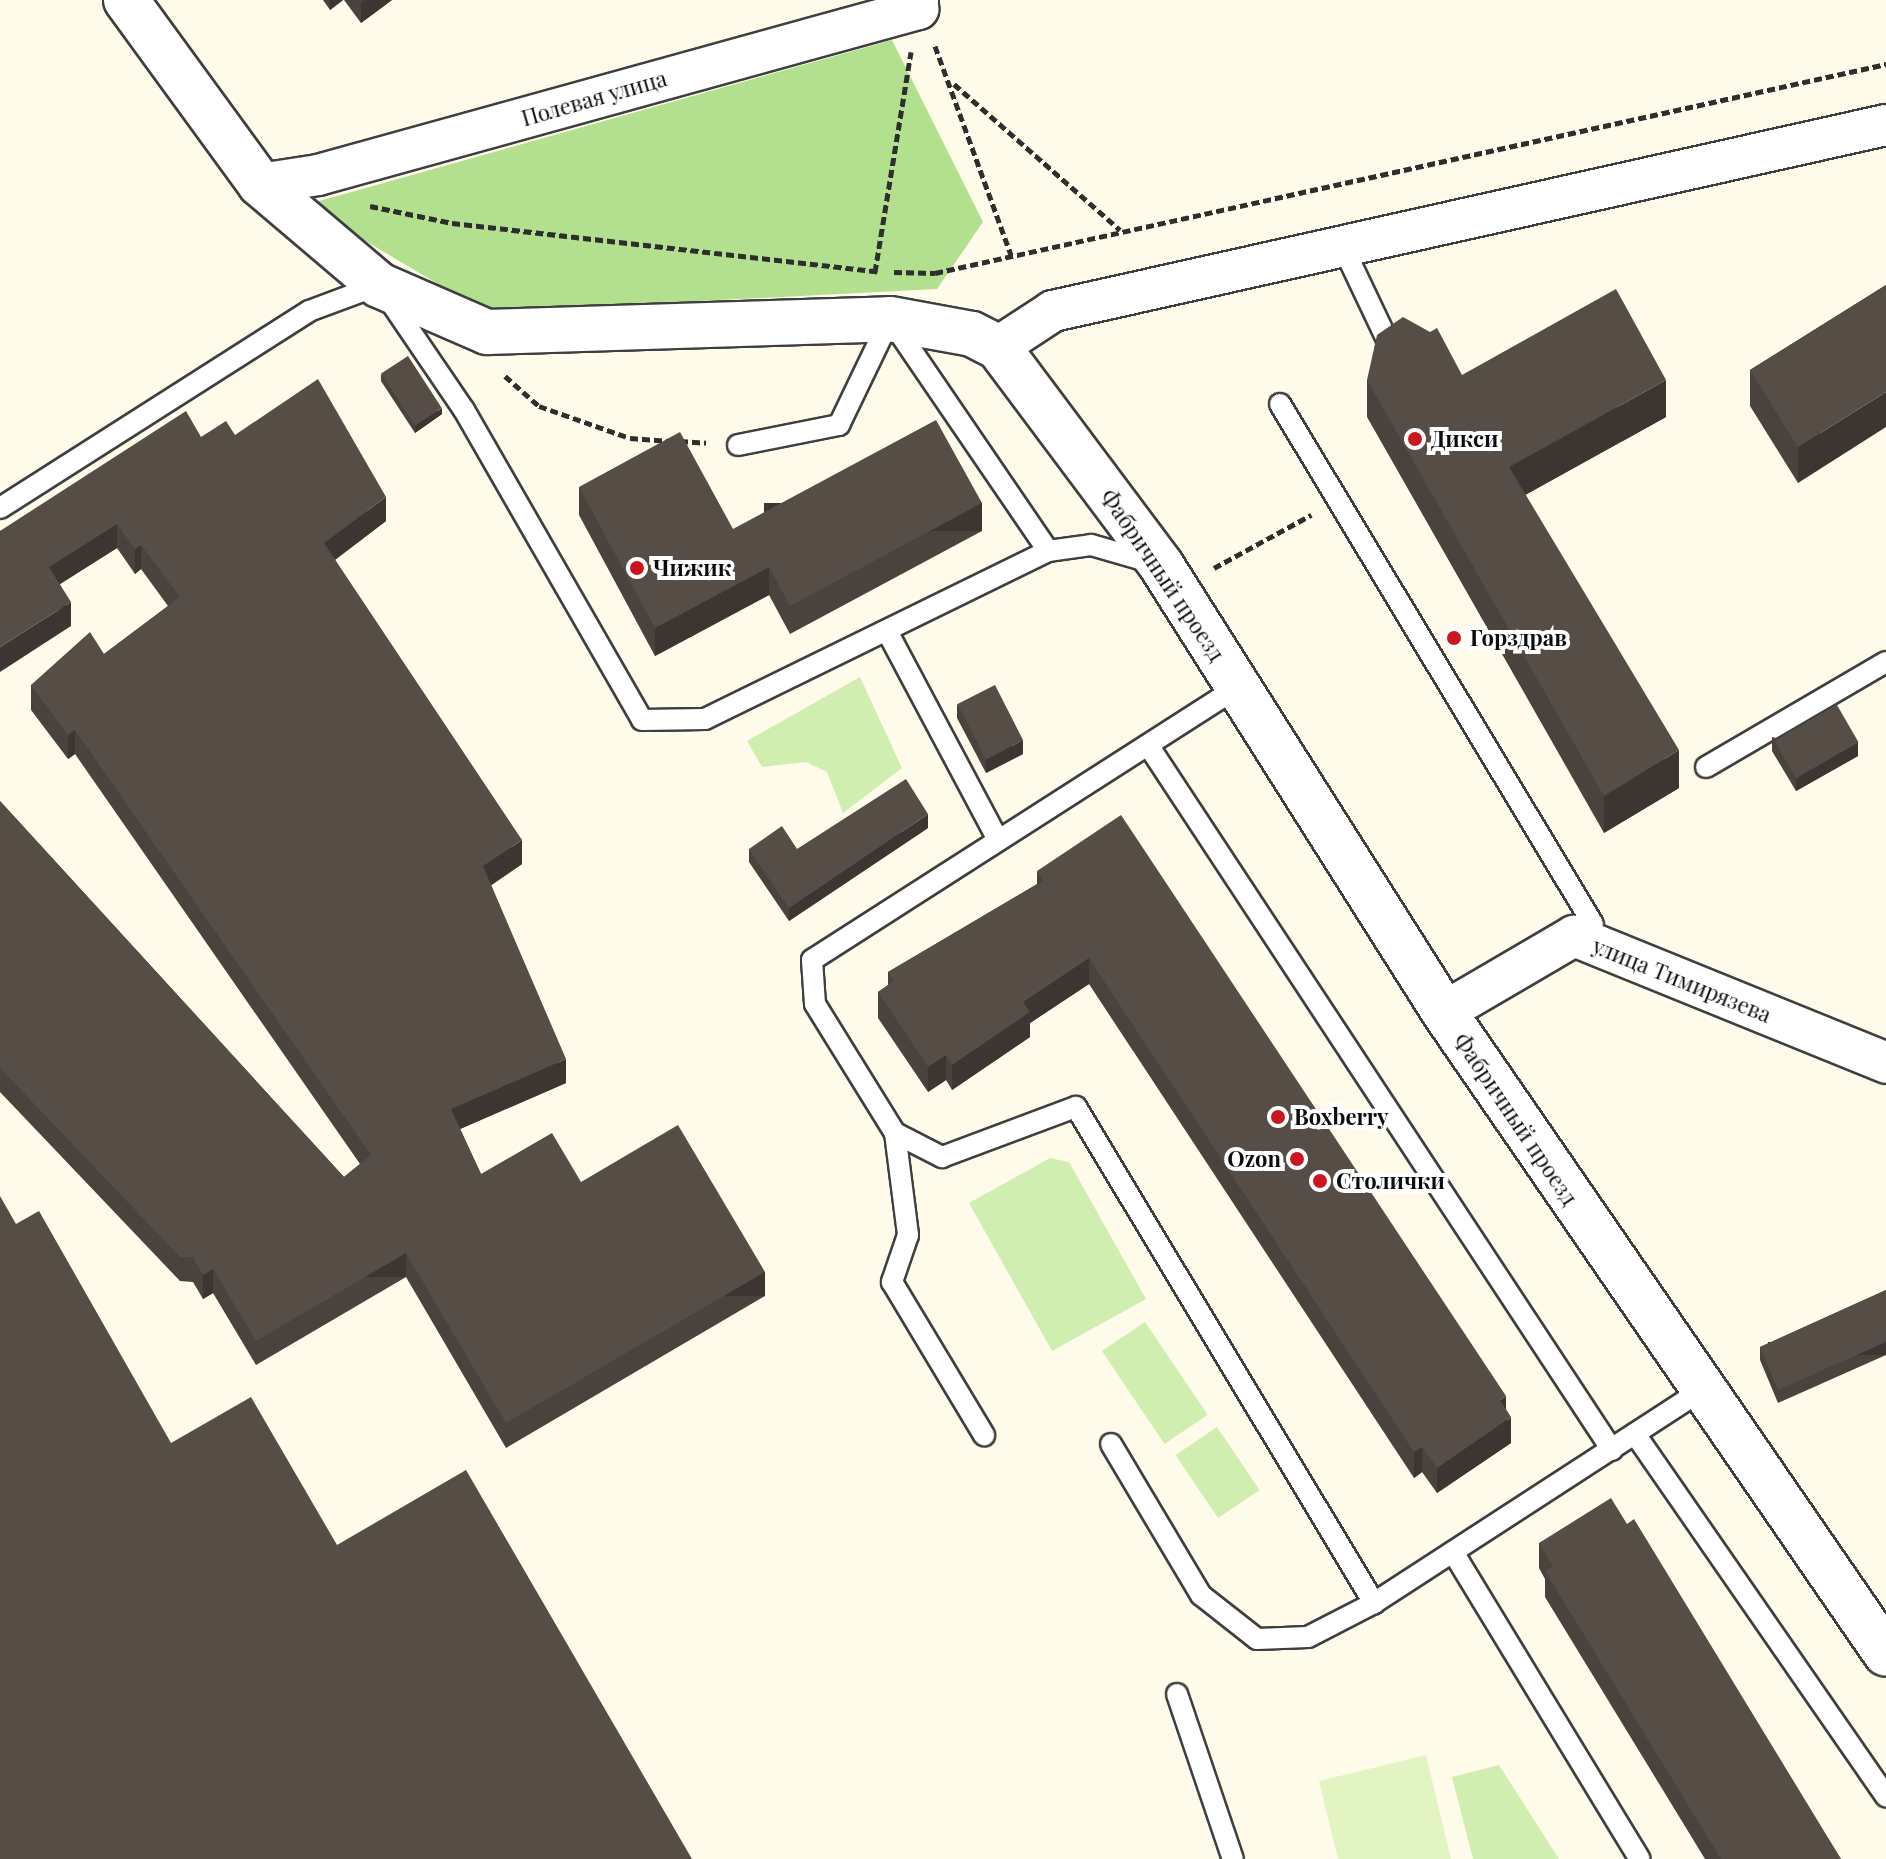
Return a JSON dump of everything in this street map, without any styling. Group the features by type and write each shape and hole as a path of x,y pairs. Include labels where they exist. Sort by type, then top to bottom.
{"street":[{"path":"126,0 260,184 379,285 487,332 890,319 972,334 998,347 1053,311 1886,125"},
{"name":"Полевая улица","path":"260,184 318,175 918,5"},
{"name":"Фабричный проезд","path":"998,347 1180,570 1238,687 1444,1012 1701,1391 1886,1654"},
{"name":"улица Тимирязева","path":"1444,1012 1574,936 1886,1063"}],"lane":[{"path":"1343,247 1389,344"},
{"path":"0,508 309,311 379,285 464,410 642,720 705,719 888,633 1048,551 1091,545 1180,570"},
{"path":"738,445 839,425 890,319"},
{"path":"890,319 1048,551"},
{"path":"1280,404 1335,502 1593,924"},
{"path":"888,633 998,840"},
{"path":"1706,767 1886,662"},
{"path":"984,1435 892,1282 908,1235 895,1133 815,1004 812,960 1238,687"},
{"path":"1148,745 1612,1450"},
{"path":"895,1133 942,1157 1076,1107 1374,1603"},
{"path":"1111,1444 1201,1595 1257,1639 1308,1637 1374,1603 1701,1391"},
{"path":"1635,1434 1886,1797"},
{"path":"1453,1552 1640,1859"},
{"path":"1177,1694 1233,1859"}],"path":[{"path":"918,5 953,83 1012,255"},
{"path":"875,272 918,5"},
{"path":"452,223 875,272 935,273 1886,64"},
{"path":"953,83 1120,230"},
{"path":"498,369 539,406 630,438 738,445"},
{"path":"1180,570 1335,502"}],"green space":[{"path":"892,40 983,222 937,289 485,312 305,205"},
{"path":"860,677 902,768 843,813 827,772 806,762 762,767 747,741"},
{"path":"1050,1158 1069,1162 1146,1299 1052,1351 969,1203"},
{"path":"1145,1322 1208,1415 1165,1444 1102,1351"},
{"path":"1217,1427 1259,1490 1218,1518 1176,1455"},
{"path":"1426,1755 1451,1859 1338,1859 1319,1781"},
{"path":"1499,1765 1559,1859 1473,1859 1452,1777"}],"building":[{"path":"1886,285 1886,392 1798,447 1750,370"},
{"path":"1616,289 1666,380 1509,467 1679,750 1604,796 1367,380 1377,335 1403,317 1430,332 1437,328 1462,375"},
{"path":"408,356 442,408 415,425 381,373"},
{"path":"318,379 386,497 324,543 522,840 483,866 566,1059 451,1109 481,1174 552,1133 581,1182 678,1125 765,1272 506,1423 406,1253 256,1341 213,1269 203,1275 193,1257 180,1257 0,1068 0,801 344,1177 371,1155 75,730 68,735 31,685 90,632 104,654 180,597 141,545 135,549 117,524 49,567 71,602 0,647 0,531 186,411 201,437 226,421 235,435"},
{"path":"936,420 982,503 790,606 769,567 655,628 579,487 680,432 733,529"},
{"path":"995,685 1023,740 986,759 958,704"},
{"path":"1837,705 1858,742 1796,778 1775,741"},
{"path":"906,779 928,814 789,908 749,849 782,826 797,849"},
{"path":"1121,815 1506,1396 1500,1400 1511,1417 1437,1468 1422,1447 1414,1452 1089,958 1023,1002 1030,1012 952,1065 946,1055 928,1067 878,992 894,981 888,972 1043,881 1037,871"},
{"path":"0,1196 16,1224 39,1211 171,1443 251,1397 337,1545 466,1470 692,1859 0,1859"},
{"path":"1886,1290 1886,1342 1778,1390 1760,1347"},
{"path":"1611,1498 1627,1524 1634,1519 1841,1859 1721,1859 1545,1571 1553,1566 1539,1543"}],"place":[{"name":"Дикси","path":"1415,439"},
{"name":"Чижик","path":"637,568"},
{"name":"Горздрав","path":"1454,638"},
{"name":"Boxberry","path":"1278,1117"},
{"name":"Ozon","path":"1297,1159"},
{"name":"Столички","path":"1320,1181"}]}
